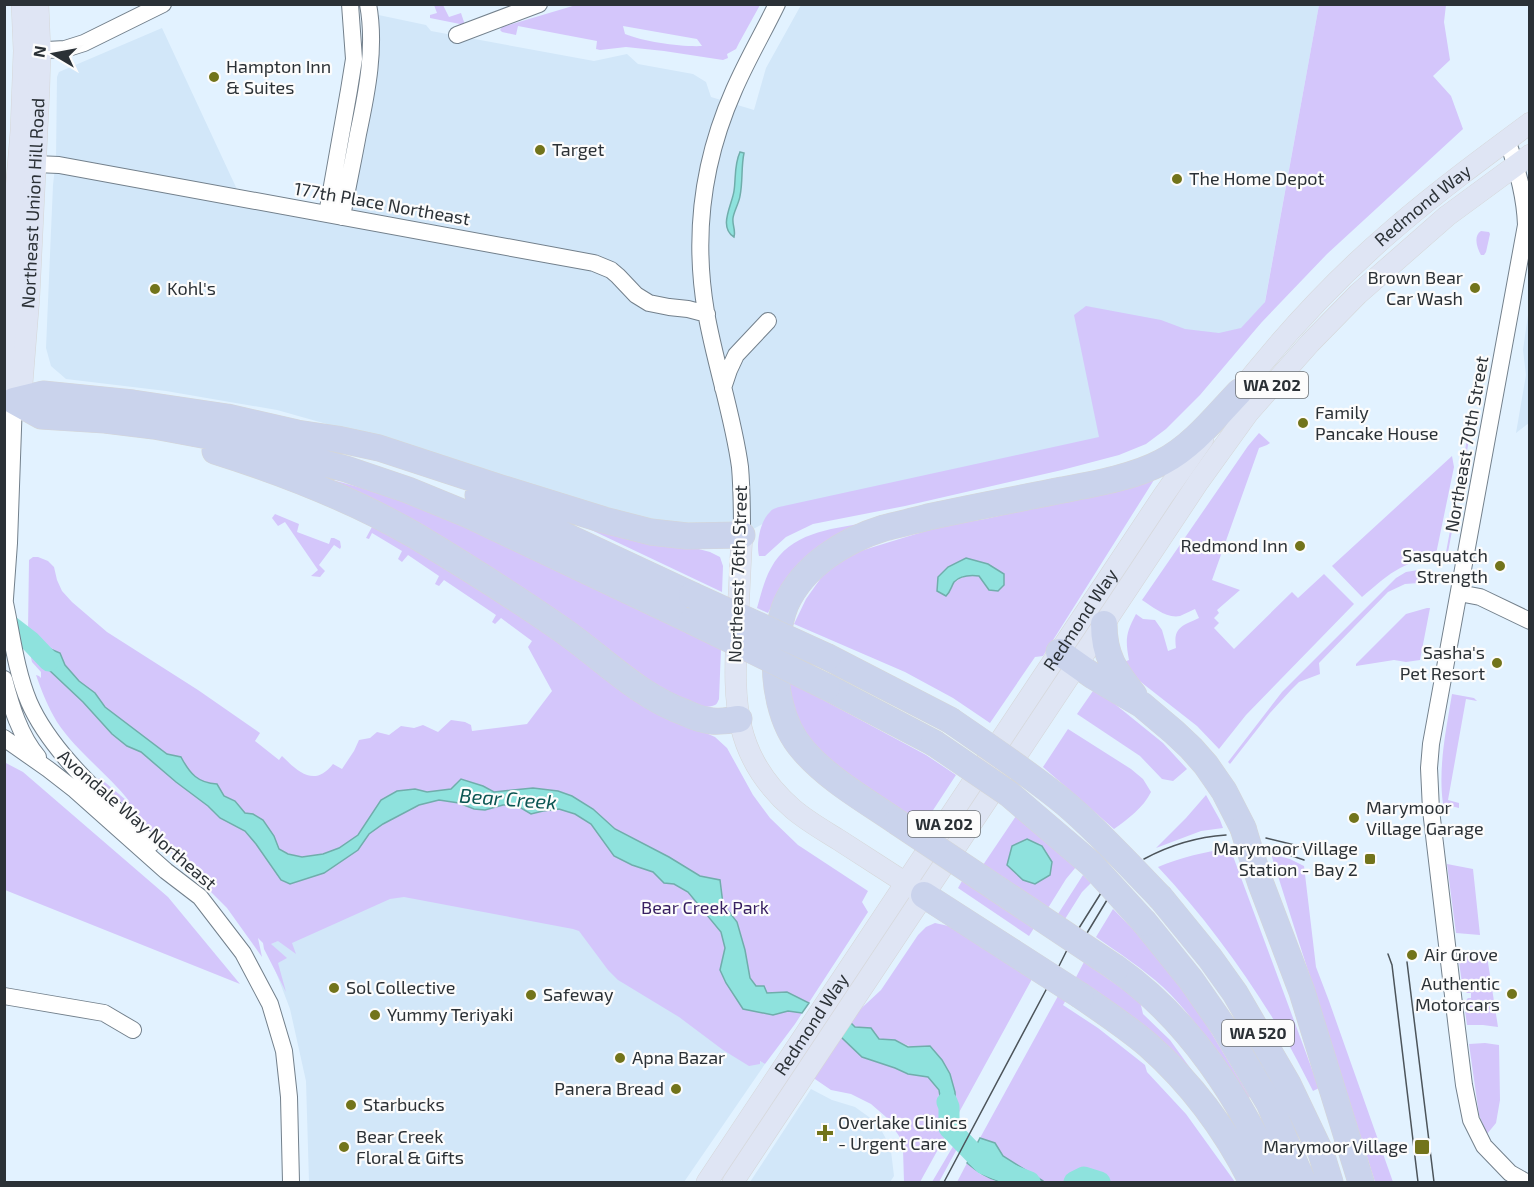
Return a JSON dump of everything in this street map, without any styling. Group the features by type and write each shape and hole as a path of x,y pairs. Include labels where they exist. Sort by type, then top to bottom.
{"highway":[{"path":"1239,392 1184,448 1162,462 1131,474 883,528 849,542 823,558 801,580 786,603 778,628 775,661 778,697 785,720 801,749 839,782 1142,987 1202,1052 1237,1103 1265,1155 1276,1182"},
{"path":"9,400 43,394 112,400 227,417 379,448 511,492 651,532 687,536 741,535"},
{"path":"9,400 41,416 105,420 142,429 291,476 333,494 373,512 416,536 490,582 560,628 638,690 660,703 705,720 718,722 739,719"},
{"name":"WA 520","path":"105,420 154,426 251,444 346,469 408,490 469,515 692,621 827,687 934,743 1009,794 1083,857 1145,923 1191,980 1234,1045 1269,1103 1303,1182"},
{"name":"WA 520","path":"297,433 418,472 475,494 828,657 950,720 1026,772 1068,806 1111,846 1161,898 1210,958 1235,993 1288,1084 1321,1153 1330,1182"},
{"path":"1104,624 1105,646 1110,661 1142,705"},
{"path":"1068,659 1142,705 1174,732 1191,748 1231,803 1247,839 1261,884 1302,992 1361,1182"},
{"path":"914,889 1081,996 1147,1044 1196,1094 1223,1130 1252,1182"}],"main road":[{"name":"Northeast Union Hill Road","path":"9,400 22,384 36,164 32,51 22,4"},
{"name":"Northeast Union Hill Road","path":"9,400 4,382 13,226 21,131 38,4"},
{"name":"Redmond Way","path":"707,1182 828,1000 914,889 1068,659 1162,496 1210,429 1291,331 1356,264 1433,196 1530,123"},
{"name":"Redmond Way","path":"1068,659 1104,624 1221,449 1248,413 1287,368 1358,294 1407,250 1447,216 1523,160"},
{"name":"Northeast 76th Street","path":"741,535 735,678 739,719 754,760 781,798 803,817 914,889"},
{"name":"Redmond Way","path":"733,1182 846,1012 914,889"}],"street":[{"path":"32,51 65,49 84,43 163,4"},
{"path":"334,216 354,59 350,4"},
{"path":"334,216 367,91 370,59 368,4"},
{"path":"457,35 539,4"},
{"name":"Northeast 76th Street","path":"741,535 739,465 707,314 702,279 700,249 702,204 718,132 734,90 777,4"},
{"name":"Northeast 70th Street","path":"1507,140 1523,160 1526,225 1431,744 1429,780 1464,1085 1471,1120 1484,1146 1510,1173 1526,1182"},
{"name":"177th Place Northeast","path":"36,164 59,165 594,263 610,270 636,295 649,303 707,314"},
{"path":"723,389 736,355 768,321"},
{"name":"Northeast Union Hill Road","path":"4,612 9,400"},
{"path":"1459,593 1480,597 1530,621"},
{"path":"5,603 18,668 36,718 66,759 168,860 200,897"},
{"path":"4,679 11,704 29,746 48,769"},
{"name":"Avondale Way Northeast","path":"4,738 75,790 166,871 200,897 243,953 270,1004 284,1052 289,1097 291,1182"},
{"path":"4,996 104,1013 133,1030"}],"shaded area":[{"path":"801,5 1319,5 1261,323 1159,428 776,517 742,535 687,536 373,437 277,410 166,391 66,379 51,366 46,348 59,72 162,28 241,198 342,217 369,13 426,25 431,31 594,61 627,54 638,64 693,74 706,82 711,97 754,110 766,68"},
{"path":"1529,308 1529,423 1516,433 1526,375 1523,350"},
{"path":"390,892 577,913 637,987 765,1064 684,1182 309,1182 306,1081 290,1009 266,946"},
{"path":"811,1089 832,1100 855,1107 880,1128 891,1151 894,1176 890,1182 750,1182"}],"green space":[{"path":"434,5 443,5 449,17 461,13 465,25 430,18 430,15 437,13"},
{"path":"576,5 760,5 736,49 727,54 728,58 723,60 626,47 600,50 596,49 597,41 518,26 516,35 502,32 500,30 502,27","holes":["623,26 697,39 702,46 652,42 625,34"]},
{"path":"1319,5 1446,5 1444,22 1450,60 1433,76 1451,96 1463,129 1327,254 1261,323 1200,395 1166,429 1146,444 1119,455 905,506 813,524 786,537 765,556 759,556 761,527 772,510 777,508 1099,437 1074,315 1086,306 1161,320 1185,329 1219,333 1241,328 1265,302"},
{"path":"1481,231 1490,234 1484,255 1481,255 1476,242"},
{"path":"1259,433 1270,443 1259,448 1212,580 1240,590 1217,610 1219,613 1214,618 1219,623 1214,628 1234,649 1292,592 1298,598 1324,574 1354,604 1246,715 1219,749 1197,726 1137,679 1124,662 1129,660 1127,636 1136,614 1143,619 1155,620 1162,630 1168,651 1176,648 1177,631 1199,618 1195,609 1180,616 1170,616 1142,600"},
{"path":"1467,439 1469,440 1446,563 1444,563"},
{"path":"1452,456 1454,467 1435,559 1404,566 1387,576 1362,597 1332,566"},
{"path":"318,476 406,500 468,526 721,649 717,703 707,707 701,706 659,691"},
{"path":"1154,480 1043,656 1035,657 990,723 953,698 905,672 794,624 806,599 828,568 857,552 942,526 985,519","holes":["966,558 998,591 989,590 979,576 966,575 955,582"]},
{"path":"547,509 710,552 720,557 723,566 722,592"},
{"path":"275,514 299,524 297,532 329,544 331,538 340,541 340,549 334,545 319,565 325,571 320,577 311,576 318,570 285,522 278,526 272,518"},
{"path":"865,523 819,547 788,576 768,613 757,608 769,573 779,556 789,547 824,531"},
{"name":"Bear Creek Park","path":"373,525 439,559 587,661 615,687 641,704 715,737 727,748 753,795 770,818 798,845 868,891 862,902 868,912 795,1024 765,1064 760,1061 760,1064 749,1066 723,1050 679,1017 618,980 579,931 404,897 390,899 292,943 296,954 278,941 271,944 287,958 278,963 286,992 263,943 258,938 262,957 227,908 98,779 100,778 130,802 57,722 36,675 41,678 41,672 32,662 28,645 40,659 40,642 28,630 29,560 33,557 48,561 54,567 62,591 107,632 260,733 255,741 279,760 282,756 307,775 320,775 333,764 342,769 359,740 370,738 377,732 389,735 401,726 414,728 423,725 438,732 451,720 471,725 472,731 527,724 552,691 528,647 532,641 501,618 495,624 492,622 496,615 444,580 439,586 435,584 439,576 408,555 402,562 398,559 402,551 372,533 369,539 366,538"},
{"path":"1433,571 1432,582 1405,584 1388,592 1319,663 1320,674 1299,682 1291,690 1230,764 1228,762 1282,692 1396,578 1406,572"},
{"path":"1430,608 1420,660 1406,662 1394,660 1356,666 1406,614"},
{"path":"788,681 926,755 956,775 924,824 857,781 825,755 798,721"},
{"path":"1095,688 1163,743 1187,769 1173,781 1162,779 1140,756 1077,714"},
{"path":"1452,694 1474,698 1477,701 1466,699 1448,800 1459,803 1459,808 1443,804 1441,776"},
{"path":"1068,729 1131,769 1143,779 1151,792 1130,817 1114,829 1043,767"},
{"path":"4,762 23,772 168,897 240,984 5,890"},
{"path":"1206,795 1223,828 1201,831 1156,848 1186,818"},
{"path":"1016,816 1076,867 1048,908 983,865"},
{"path":"1230,848 1319,1088 1313,1091 1284,1037 1238,966 1192,905 1158,867 1193,855"},
{"path":"1271,854 1304,866 1316,967 1393,1182 1375,1182"},
{"path":"1447,864 1473,869 1480,935 1456,933"},
{"path":"1083,875 1091,883 1082,892 1065,919 1058,914"},
{"path":"962,881 1034,928 1029,936 958,888"},
{"path":"1113,909 1143,939 1197,1009 1250,1097 1245,1100 1208,1041 1175,999 1147,973 1096,937"},
{"path":"935,923 953,927 1032,979 956,1118 955,1092 950,1074 942,1060 895,1040 878,1039 871,1029 855,1027 849,1021 881,990 918,935 926,927"},
{"path":"1458,955 1487,956 1498,1027 1467,1025 1464,1003 1471,998 1471,993 1463,990"},
{"path":"1084,962 1140,1001 1143,1014 1170,1040 1193,1072 1191,1074 1074,981"},
{"path":"1058,996 1066,1000 1063,1005 1098,1028 1145,1065 1147,1072 1186,1114 1235,1182 1043,1182 1003,1156 995,1143 980,1138"},
{"path":"840,1035 862,1057 908,1074 928,1077 939,1091 946,1135 920,1182 904,1182 903,1149 899,1136 886,1117 871,1104 851,1094 831,1090 812,1077"},
{"path":"1469,1044 1499,1045 1500,1100 1496,1123 1487,1134 1479,1115"},
{"path":"955,1143 958,1147 939,1182 932,1182"},
{"path":"967,1163 980,1174 998,1182 957,1182"}],"water":[{"path":"740,152 744,153 740,196 733,218 734,237 729,233 726,222"},
{"path":"966,558 988,564 1004,574 1004,585 998,591 989,590 979,576 969,576 954,582 946,596 937,591 938,577 948,567"},
{"path":"28,630 48,648 60,653 65,665 79,681 95,693 105,707 167,754 181,757 200,780 217,784 224,796 235,801 245,813 253,814 263,820 274,836 279,849 288,854 302,857 323,854 339,848 358,835 381,800 397,791 415,789 427,792 451,789 461,779 494,792 533,788 558,791 572,796 593,809 615,829 700,876 720,880 723,904 737,922 750,978 756,986 764,986 767,993 787,992 809,1003 802,1013 788,1011 773,1015 743,1009 720,970 725,948 721,932 688,892 674,884 664,883 653,872 614,856 591,824 575,814 559,809 531,814 516,805 503,805 485,810 439,800 419,805 369,834 358,850 324,873 290,884 281,880 245,831 220,818 141,752 127,746 112,734 48,669 28,645"},
{"path":"1027,839 1042,846 1052,862 1050,875 1035,884 1023,880 1007,865 1012,846"},
{"path":"849,1021 855,1027 871,1028 879,1039 895,1040 908,1047 930,1046 942,1060 950,1074 955,1092 956,1118 946,1135 939,1090 928,1077 908,1074 862,1057 840,1036"},
{"path":"980,1138 995,1143 1003,1156 1043,1182 1002,1182 977,1171 967,1163"}],"waterway":[{"name":"Bear Creek","path":"4,621 30,641 49,661"},
{"name":"Bear Creek","path":"947,1102 949,1128 984,1164 1030,1182"},
{"name":"Bear Creek","path":"1074,1182 1084,1177 1100,1182"}],"tram line":[{"path":"1144,859 1183,842 1226,835"},
{"path":"1266,838 1303,847"},
{"path":"1269,848 1304,860"},
{"path":"1079,928 1101,893"},
{"path":"1087,933 1107,900"},
{"path":"1057,970 1067,950"},
{"path":"1388,954 1392,965 1418,1182"},
{"path":"1407,962 1434,1182"},
{"path":"944,1182 1047,988"}],"place":[{"name":"Hampton Inn & Suites","path":"214,77"},
{"name":"Target","path":"540,150"},
{"name":"The Home Depot","path":"1177,179"},
{"name":"Brown Bear Car Wash","path":"1475,288"},
{"name":"Kohl's","path":"155,289"},
{"name":"Family Pancake House","path":"1303,423"},
{"name":"Redmond Inn","path":"1300,546"},
{"name":"Sasquatch Strength","path":"1500,566"},
{"name":"Sasha's Pet Resort","path":"1497,663"},
{"name":"Marymoor Village Garage","path":"1354,818"},
{"name":"Marymoor Village Station - Bay 2","path":"1370,859"},
{"name":"Air Grove","path":"1412,955"},
{"name":"Sol Collective","path":"334,988"},
{"name":"Authentic Motorcars","path":"1512,994"},
{"name":"Safeway","path":"531,995"},
{"name":"Yummy Teriyaki","path":"375,1015"},
{"name":"Apna Bazar","path":"620,1058"},
{"name":"Panera Bread","path":"676,1089"},
{"name":"Starbucks","path":"351,1105"},
{"name":"Overlake Clinics - Urgent Care","path":"825,1133"},
{"name":"Bear Creek Floral & Gifts","path":"344,1147"},
{"name":"Marymoor Village","path":"1422,1147"}]}
